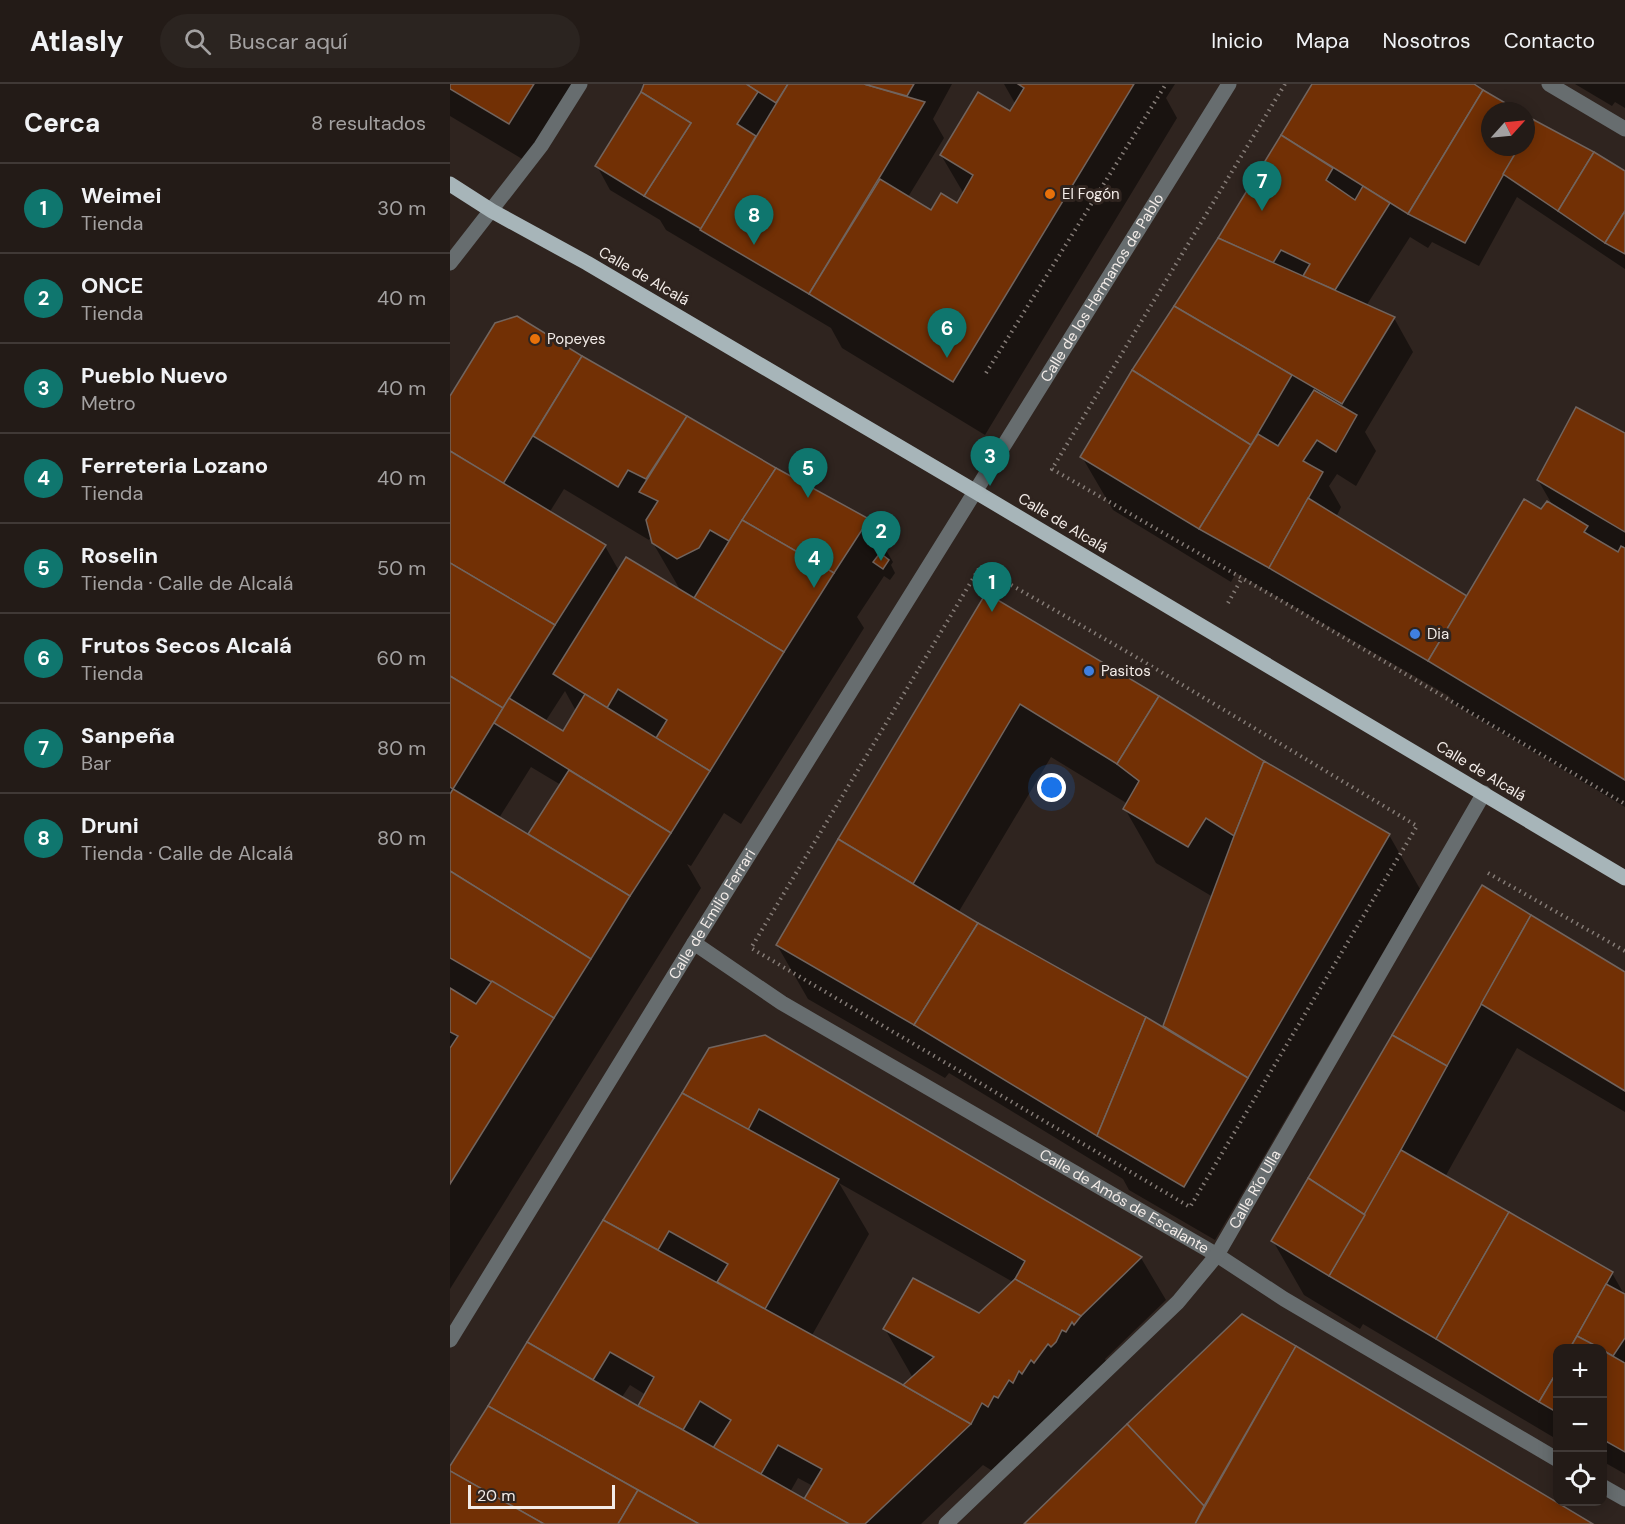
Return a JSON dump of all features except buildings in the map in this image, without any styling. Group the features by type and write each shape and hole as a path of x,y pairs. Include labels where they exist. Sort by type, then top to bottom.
{"main road":[{"name":"Calle de Alcalá","path":"450,184 492,211 587,263 976,492 1625,878"}],"street":[{"path":"450,263 542,146 580,84"},
{"name":"Calle de los Hermanos de Pablo","path":"976,492 1229,84"},
{"path":"1549,84 1625,129"},
{"name":"Calle de Emilio Ferrari","path":"450,1340 694,943 976,492"},
{"name":"Calle Río Ulla","path":"947,1524 1178,1302 1217,1255 1484,793"},
{"name":"Calle de Amós de Escalante","path":"694,943 782,1003 1217,1255 1284,1299 1553,1458"},
{"path":"1607,1489 1625,1499"}],"path":[{"path":"986,374 1167,84"},
{"path":"1285,84 1052,469 1282,601 1625,804"},
{"path":"981,567 1136,657 1417,826 1190,1207 751,948 981,567"},
{"path":"1488,873 1625,951"}],"place":[{"name":"El Fogón","path":"1050,194"},
{"name":"Sanpeña","path":"1262,211"},
{"name":"Druni","path":"754,245"},
{"name":"Popeyes","path":"535,339"},
{"name":"Frutos Secos Alcalá","path":"947,358"},
{"name":"Pueblo Nuevo","path":"990,486"},
{"name":"Roselin","path":"808,498"},
{"name":"ONCE","path":"881,561"},
{"name":"Ferreteria Lozano","path":"814,588"},
{"name":"Weimei","path":"992,612"},
{"name":"Dia","path":"1415,634"},
{"name":"Pasitos","path":"1089,671"}]}
